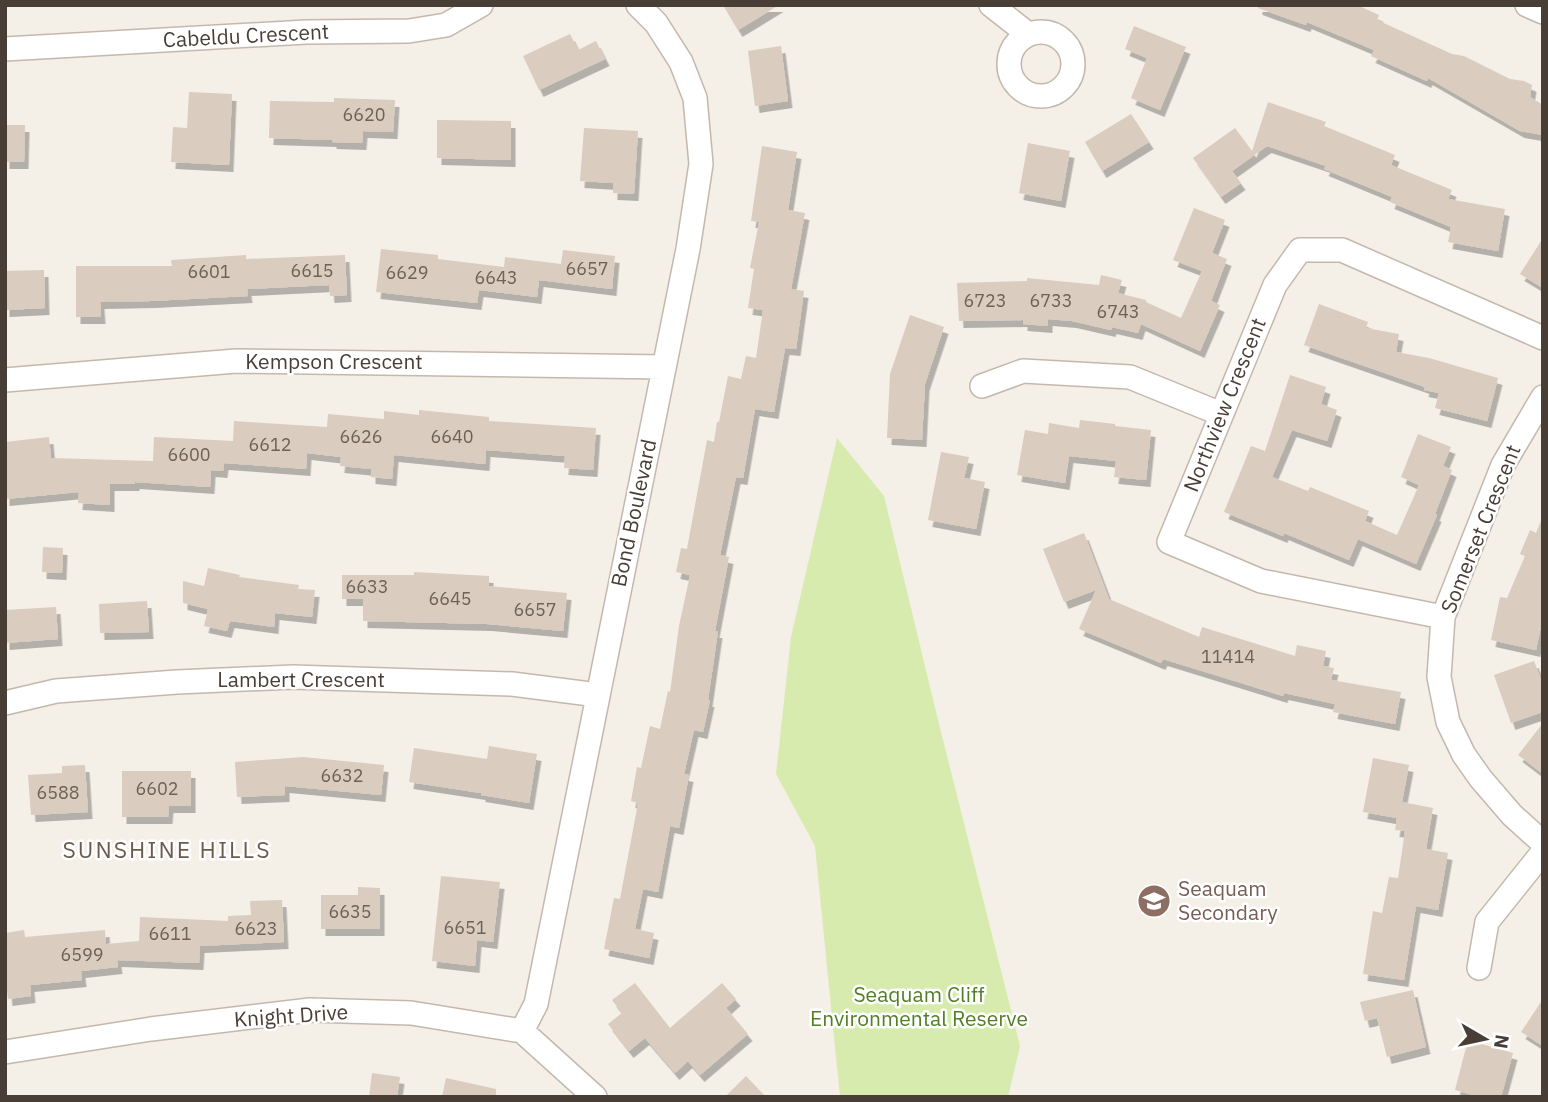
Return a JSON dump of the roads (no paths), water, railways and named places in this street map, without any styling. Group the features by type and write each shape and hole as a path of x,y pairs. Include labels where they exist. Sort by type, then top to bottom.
{"street":[{"name":"Cabeldu Crescent","path":"5,48 306,32 409,31 446,25 481,5"},
{"name":"Bond Boulevard","path":"522,1031 536,1004 688,249 701,164 695,98 681,62 656,23 638,5"},
{"path":"991,5 1028,34"},
{"name":"Northview Crescent","path":"1443,617 1261,581 1169,542 1275,285 1300,250 1342,250 1543,338"},
{"name":"Kempson Crescent","path":"5,380 236,361 664,367"},
{"path":"982,386 1023,371 1130,377 1221,414"},
{"name":"Somerset Crescent","path":"1543,397 1503,465 1443,617 1439,677 1448,722 1464,755 1512,815 1543,843"},
{"name":"Lambert Crescent","path":"5,703 56,691 293,677 512,684 598,695"},
{"path":"1479,968 1487,922 1543,852"},
{"name":"Knight Drive","path":"5,1052 151,1029 310,1010 411,1013 522,1031"},
{"path":"522,1031 595,1097"}],"place":[{"name":"Seaquam Secondary","path":"1154,901"}],"district":[{"name":"SUNSHINE HILLS","path":"167,850"}],"park label":[{"name":"Seaquam Cliff Environmental Reserve","path":"919,1007"}]}
